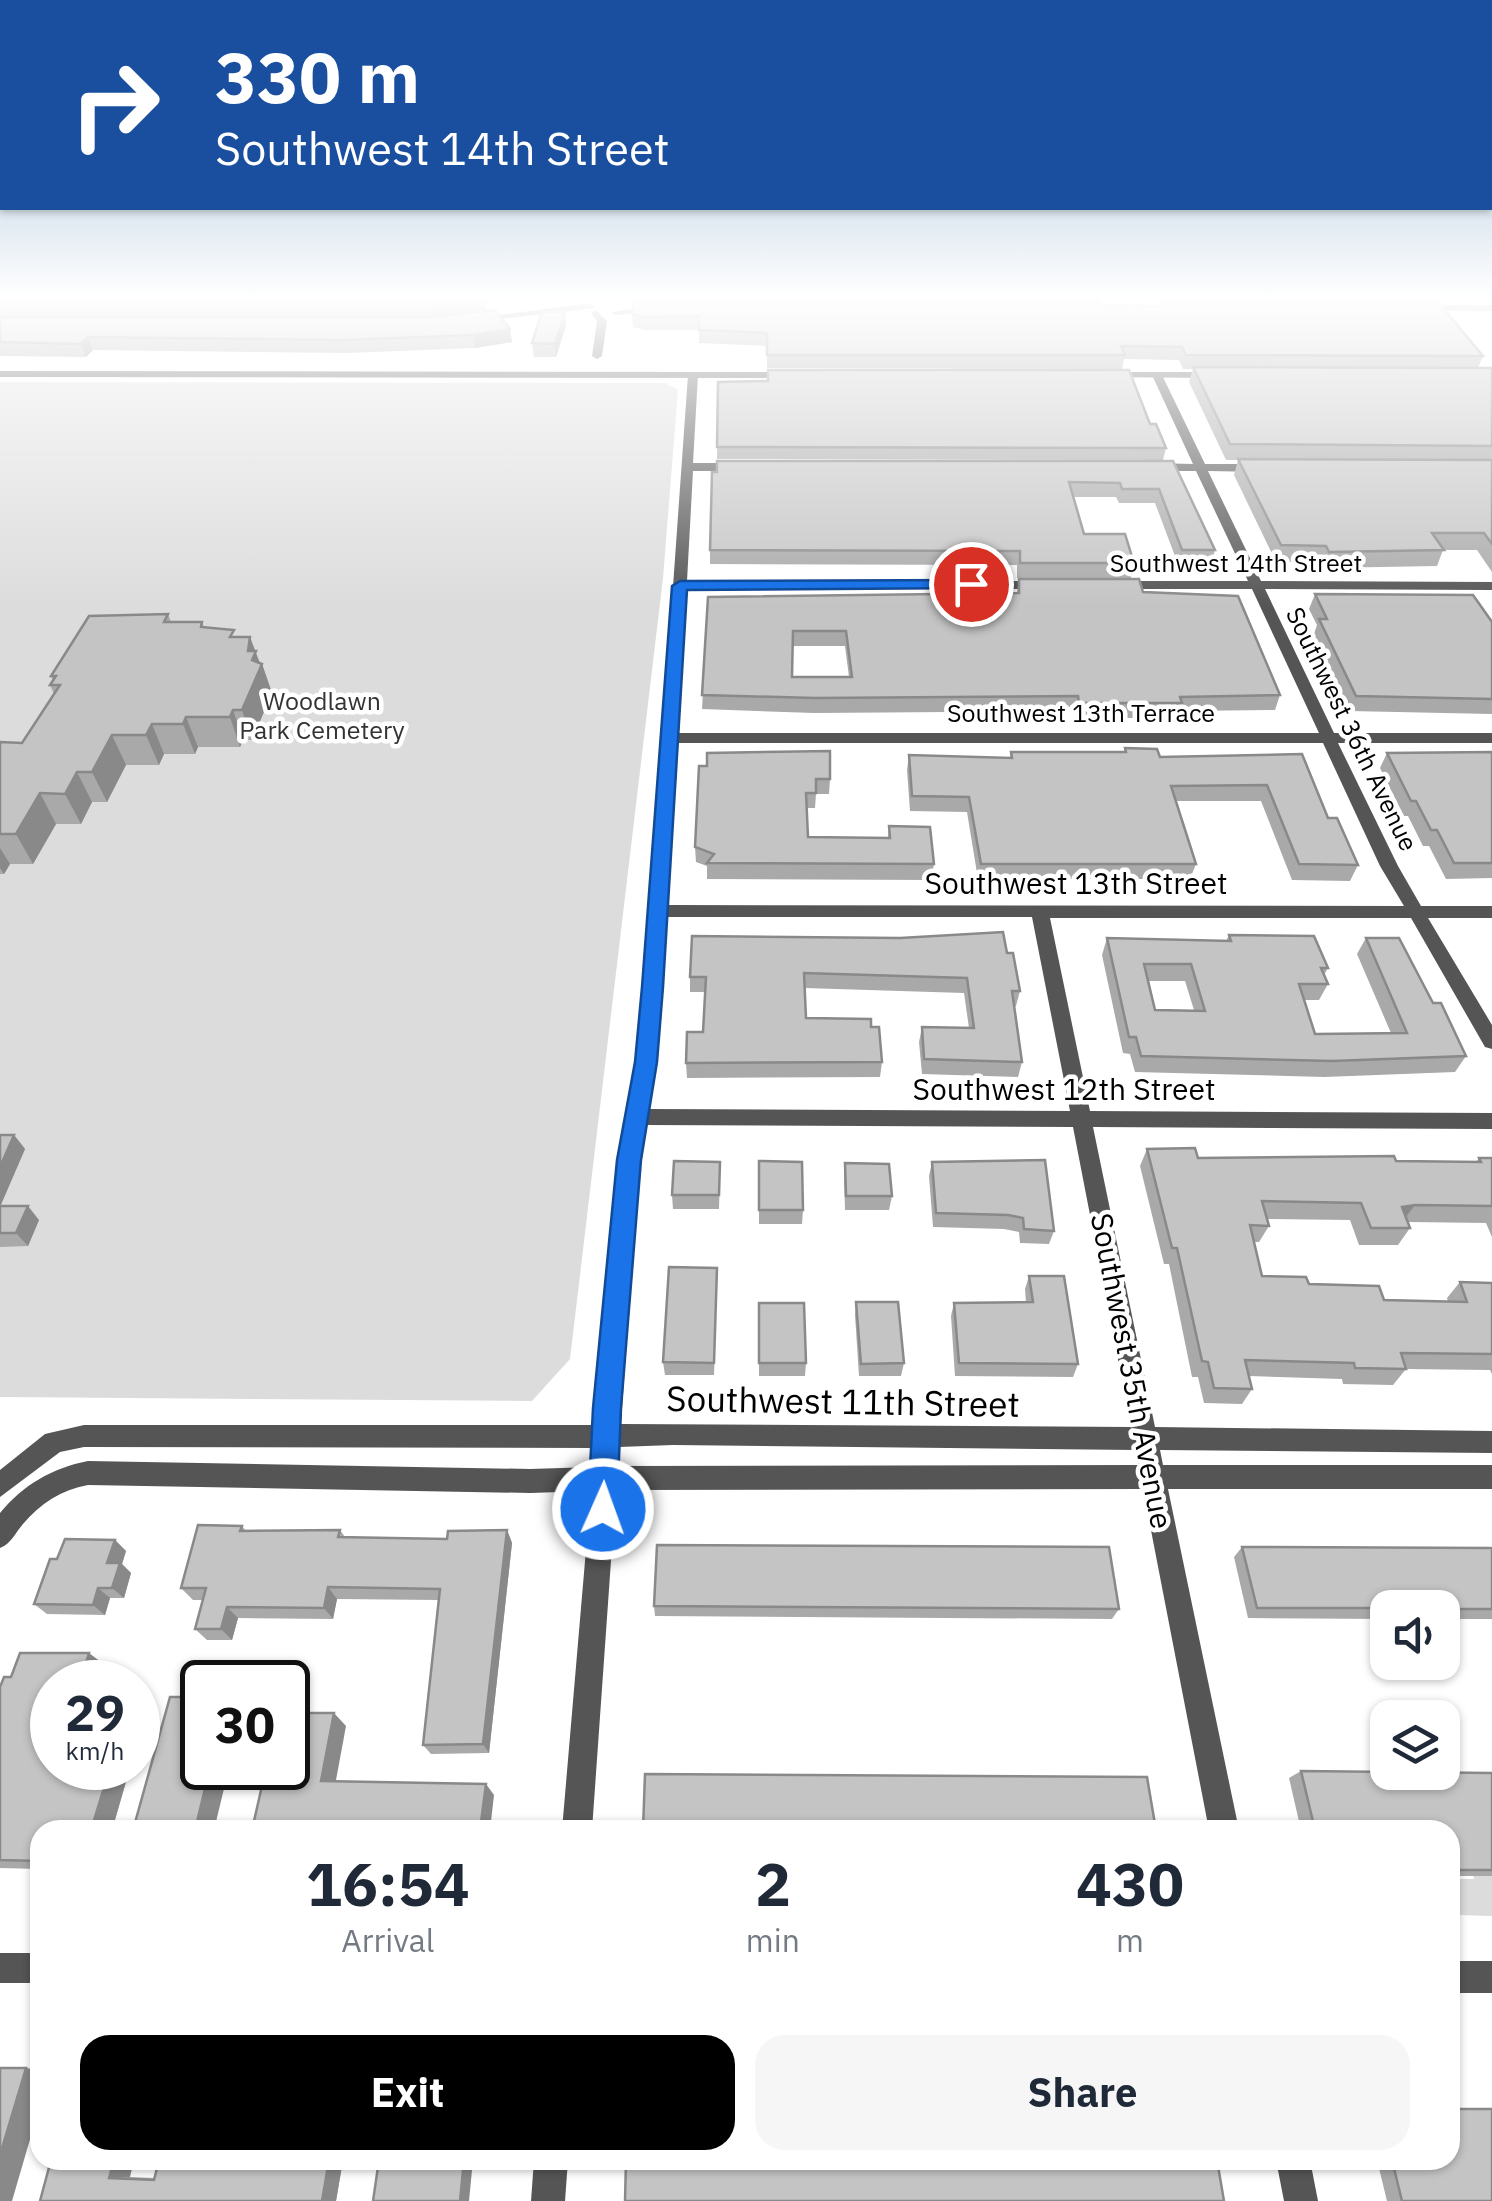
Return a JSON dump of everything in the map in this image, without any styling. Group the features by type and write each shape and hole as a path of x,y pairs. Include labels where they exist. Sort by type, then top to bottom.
{"street":[{"path":"578,1820 606,1434 635,1118 646,1062 659,912 692,402"},
{"name":"Southwest 36th Avenue","path":"1169,402 1415,912 1492,1042"},
{"path":"689,467 750,467"},
{"path":"1137,468 1280,468"},
{"name":"Southwest 14th Street","path":"680,586 1066,584"},
{"name":"Southwest 14th Street","path":"1106,584 1492,586"},
{"name":"Southwest 13th Terrace","path":"670,738 1492,738"},
{"name":"Southwest 13th Street","path":"659,912 1492,912"},
{"name":"Southwest 35th Avenue","path":"1040,912 1222,1820"},
{"name":"Southwest 12th Street","path":"635,1118 1492,1120"},
{"name":"Southwest 11th Street","path":"0,1485 21,1464 54,1442 84,1436 606,1434 1144,1442 1492,1442"},
{"path":"21,1464 41,1490"},
{"path":"0,1535 17,1511 41,1490 56,1481 88,1473 530,1482 604,1478 1492,1477"},
{"path":"0,1968 30,1968"},
{"path":"1460,1977 1492,1977"},
{"path":"548,2201 550,2170"},
{"path":"1295,2170 1301,2201"}],"green space":[{"name":"Woodlawn Park Cemetery","path":"0,402 677,402 663,578 570,1359 532,1401 0,1397"},
{"path":"1470,1863 1492,1864 1492,1916 1460,1915 1460,1879 1474,1879"}],"building":[{"path":"718,402 1141,402 1166,448 717,447"},
{"path":"1210,402 1492,402 1492,446 1230,444"},
{"path":"1238,459 1492,460 1492,544 1484,533 1432,533 1444,550 1329,552 1326,546 1281,545"},
{"path":"717,461 1173,461 1215,550 1182,550 1159,489 1069,482 1084,534 1125,534 1134,563 1020,563 1020,551 710,550 712,472 717,472"},
{"path":"1019,579 1139,579 1143,592 1238,596 1280,695 1180,697 1182,703 1079,703 1078,696 702,695 708,597 1019,593","holes":["793,631 846,631 852,677 792,677"]},
{"path":"1315,594 1473,595 1492,622 1492,699 1356,696 1319,619 1327,619"},
{"path":"168,614 164,622 202,622 201,627 234,630 230,637 250,637 248,651 256,651 252,660 262,664 242,710 233,710 230,717 186,717 183,724 152,724 146,735 112,735 92,772 77,772 65,794 40,793 16,834 0,834 0,742 22,743 60,685 50,685 56,676 51,676 89,616"},
{"path":"1125,748 1157,749 1160,757 1302,754 1328,818 1337,818 1358,865 1299,864 1267,785 1171,786 1196,864 981,864 969,797 912,796 909,755 1012,758 1011,752 1126,752"},
{"path":"830,751 830,779 816,779 816,793 806,793 808,837 890,838 889,826 930,827 934,864 707,863 714,854 695,847 699,766 707,766 707,753"},
{"path":"1492,752 1492,863 1454,863 1437,830 1431,830 1416,801 1411,801 1387,753"},
{"path":"1003,932 1007,953 1013,953 1020,991 1012,991 1022,1062 924,1059 922,1027 974,1028 967,978 804,973 806,1018 871,1019 871,1027 879,1027 882,1062 686,1063 687,1032 703,1032 706,977 690,977 692,936 900,938"},
{"path":"1229,935 1314,936 1328,968 1321,968 1328,984 1299,984 1315,1034 1407,1033 1366,938 1399,938 1433,1003 1441,1003 1466,1056 1332,1061 1141,1056 1136,1037 1129,1037 1107,938 1231,941","holes":["1144,964 1191,964 1205,1011 1155,1010"]},
{"path":"0,1135 14,1135 0,1167"},
{"path":"1195,1148 1198,1158 1394,1156 1396,1161 1481,1162 1479,1158 1492,1158 1492,1206 1402,1207 1410,1228 1371,1228 1361,1203 1262,1201 1269,1226 1250,1225 1262,1276 1306,1277 1309,1284 1379,1286 1384,1300 1467,1302 1460,1282 1492,1283 1492,1354 1401,1353 1406,1369 1355,1368 1354,1363 1245,1360 1252,1389 1214,1388 1208,1362 1202,1361 1177,1248 1172,1248 1147,1149"},
{"path":"1045,1160 1054,1231 1024,1229 1023,1218 1008,1215 936,1213 932,1162"},
{"path":"674,1161 720,1162 719,1195 672,1195"},
{"path":"759,1161 802,1162 803,1210 759,1210"},
{"path":"845,1163 889,1164 892,1196 846,1196"},
{"path":"0,1206 28,1206 16,1233 0,1233"},
{"path":"669,1267 717,1268 714,1363 663,1362"},
{"path":"1029,1276 1064,1276 1078,1364 959,1363 954,1303 1033,1302"},
{"path":"856,1302 898,1302 904,1363 861,1364"},
{"path":"759,1303 804,1303 806,1363 759,1363"},
{"path":"198,1525 242,1526 240,1531 340,1530 338,1537 447,1539 448,1531 507,1530 483,1744 423,1745 440,1589 328,1587 324,1608 227,1607 221,1629 195,1629 206,1588 181,1588"},
{"path":"65,1539 115,1540 107,1563 120,1563 112,1588 98,1588 93,1605 34,1604 50,1559 57,1559"},
{"path":"657,1545 1109,1547 1119,1609 654,1606"},
{"path":"1242,1547 1492,1548 1492,1609 1460,1609 1460,1590 1370,1590 1370,1608 1257,1608"},
{"path":"20,1653 89,1653 87,1660 30,1660 30,1790 103,1790 94,1820 30,1820 30,1861 0,1860 0,1687 4,1677 11,1677"},
{"path":"170,1697 180,1697 180,1790 205,1790 197,1820 136,1820 144,1790 160,1790 160,1733"},
{"path":"310,1713 334,1713 321,1781 486,1784 481,1820 254,1820 261,1790 310,1790"},
{"path":"1301,1771 1370,1772 1370,1790 1460,1790 1460,1773 1492,1773 1492,1870 1460,1870 1460,1820 1313,1820"},
{"path":"645,1774 1147,1777 1154,1820 643,1820"},
{"path":"0,2068 26,2068 0,2155"},
{"path":"1460,2109 1492,2109 1492,2201 1402,2201 1394,2170 1460,2170"},
{"path":"48,2170 111,2170 109,2178 154,2180 156,2170 327,2170 322,2201 40,2201"},
{"path":"378,2170 463,2170 460,2201 373,2201"},
{"path":"626,2170 1219,2170 1224,2201 625,2201"}],"route":[{"path":"603,1509 607,1408 629,1160 646,1062 653,987 680,586 971,584"}]}
